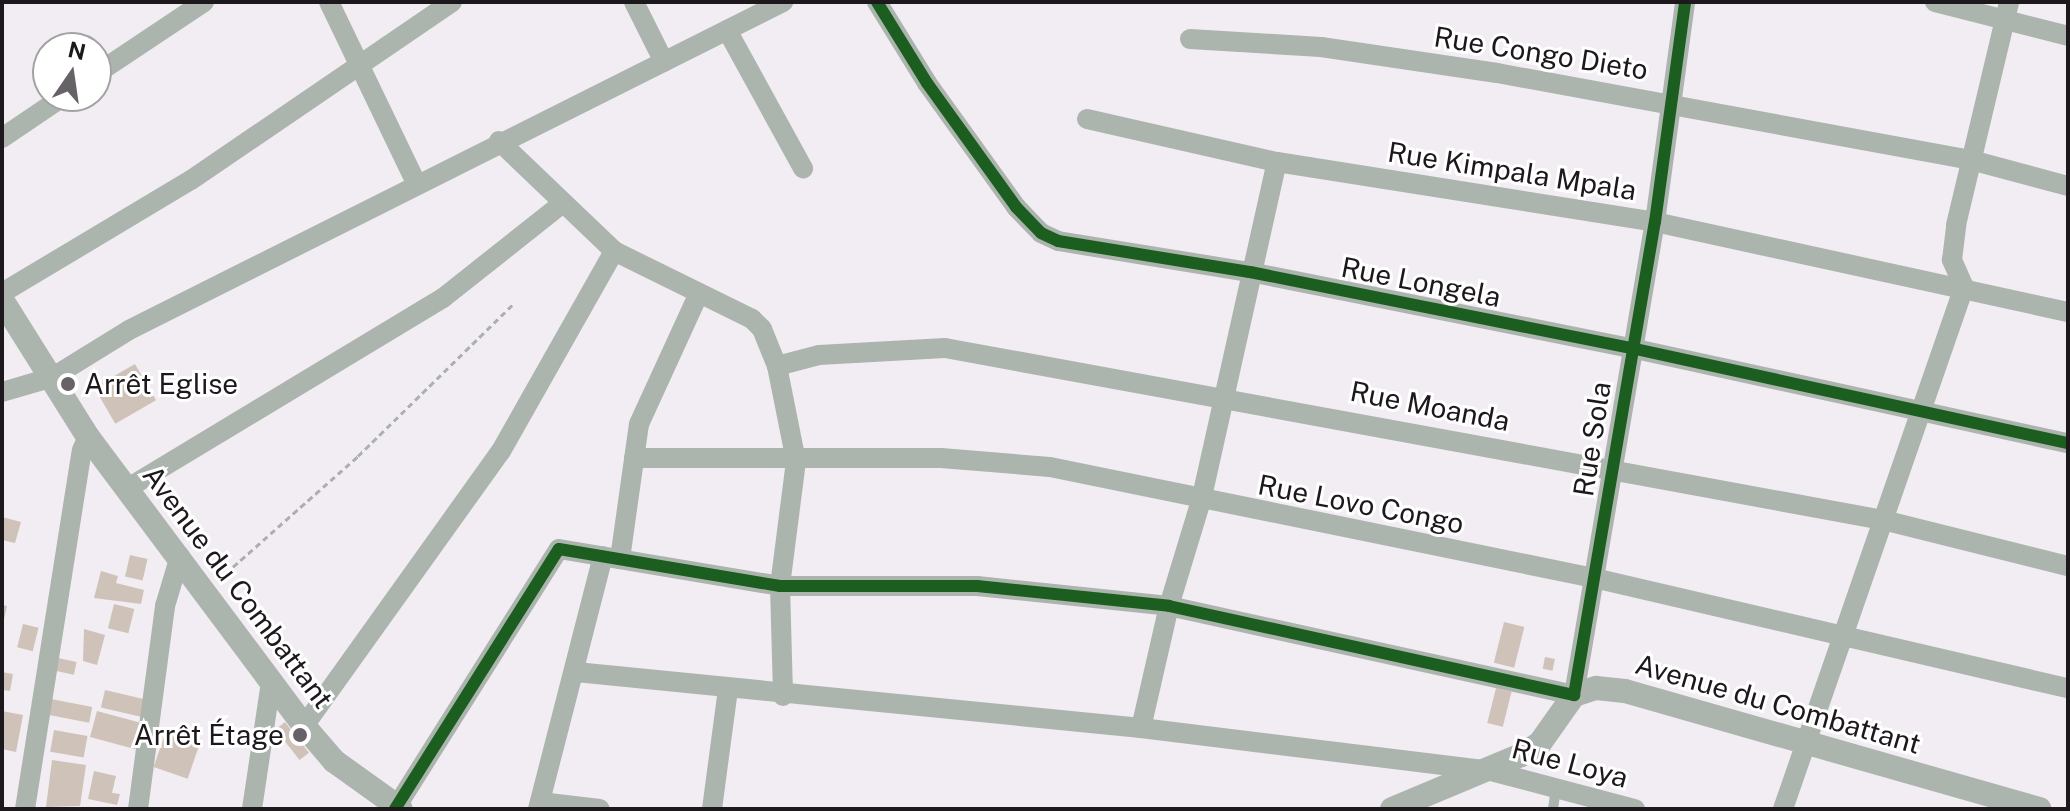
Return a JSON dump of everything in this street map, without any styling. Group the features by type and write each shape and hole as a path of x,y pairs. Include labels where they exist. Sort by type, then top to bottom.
{"street":[{"path":"112,63 204,2"},
{"path":"329,2 362,64 416,183"},
{"path":"2,293 191,180 452,2"},
{"path":"634,2 664,62"},
{"path":"2,392 53,377 129,330 499,141 783,2"},
{"name":"Rue Longela","path":"877,2 927,83 1041,233 1076,246 1250,272 1919,408 2068,443"},
{"name":"Rue Sola","path":"1574,695 1655,222 1685,2"},
{"path":"1935,2 2006,10 2068,36"},
{"path":"1783,809 1919,408 1964,287 1952,260 1971,160 2006,10"},
{"path":"727,30 803,168"},
{"name":"Rue Congo Dieto","path":"1190,39 1321,47 1672,103 1971,160 2068,186"},
{"path":"2,138 40,112"},
{"name":"Rue Kimpala Mpala","path":"1087,119 1277,162 1655,222 2068,312"},
{"path":"499,141 614,251 752,319 762,329 777,366 796,461 780,586 783,696"},
{"path":"1141,728 1169,606 1201,501 1277,162"},
{"path":"128,488 443,298 563,203"},
{"path":"304,726 416,577 501,451 614,251"},
{"path":"600,809 539,805 612,558 644,409 699,293"},
{"name":"Avenue du Combattant","path":"2,300 88,437 180,556 304,726 334,761 398,808"},
{"name":"Rue Moanda","path":"777,366 845,353 945,348 1224,395 1883,520 2068,566"},
{"path":"25,809 82,450 88,437"},
{"name":"Rue Lovo Congo","path":"634,458 796,461 941,458 1050,467 1201,501 1594,578 1844,633 2068,688"},
{"path":"398,808 552,554 567,548 780,586 977,586 1169,606 1574,695 1540,743 1491,771 1392,809"},
{"path":"138,809 165,606 180,556"},
{"name":"Rue Loya","path":"576,672 783,696 1141,728 1491,771 1635,809"},
{"path":"252,809 271,682"},
{"name":"Avenue du Combattant","path":"1574,695 1596,688 1625,691 2040,809"},
{"path":"712,809 728,689"}],"lane":[{"path":"1553,809 1556,787"}],"path":[{"path":"206,591 358,456 514,303"}],"building":[{"path":"135,364 156,400 115,424 94,388"},
{"path":"2,517 21,522 15,543 2,540"},
{"path":"130,555 148,559 143,580 125,576"},
{"path":"101,571 118,576 116,583 144,590 141,604 94,598"},
{"path":"114,604 134,609 128,633 108,628"},
{"path":"2,605 7,606 3,624 2,624"},
{"path":"1504,622 1524,627 1514,668 1494,663"},
{"path":"23,624 39,628 33,651 17,647"},
{"path":"84,629 105,635 97,665 83,661"},
{"path":"1545,657 1555,659 1553,671 1543,669"},
{"path":"58,658 77,662 74,675 55,671"},
{"path":"2,672 13,674 10,691 2,690"},
{"path":"1496,688 1512,692 1503,727 1487,723"},
{"path":"105,690 147,700 143,717 101,708"},
{"path":"51,699 92,707 89,723 48,715"},
{"path":"2,711 23,715 16,752 2,749"},
{"path":"97,711 142,723 135,749 90,737"},
{"path":"285,722 309,753 300,760 276,729"},
{"path":"54,730 87,736 84,758 50,752"},
{"path":"165,734 199,746 188,779 154,767"},
{"path":"52,760 86,765 80,806 46,807"},
{"path":"94,771 116,776 112,793 120,794 117,805 88,799"}],"cycle path":[{"path":"877,2 927,83 1016,207 1041,233 1058,241 1250,272 1631,348 2068,443"},
{"path":"395,809 559,549 780,586 977,586 1169,606 1574,695 1655,222 1685,2"}],"place":[{"name":"Arrêt Eglise","path":"68,384"},
{"name":"Arrêt Étage","path":"300,735"}]}
